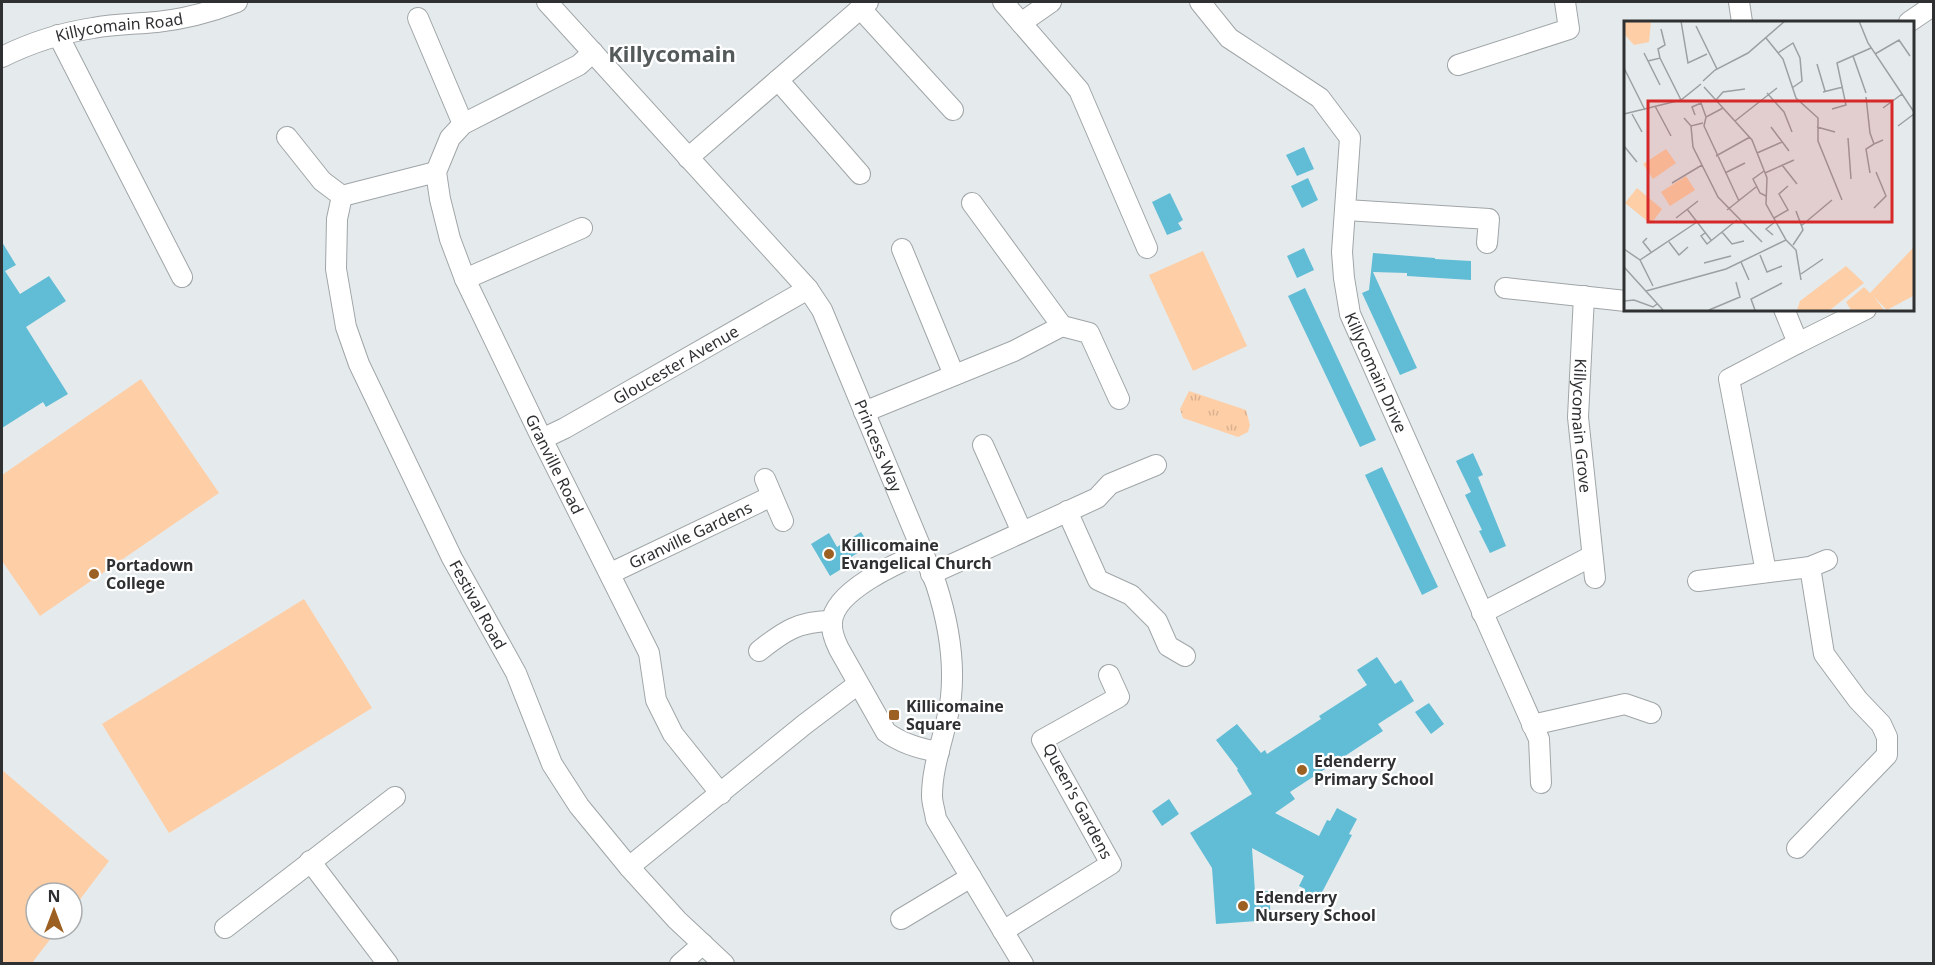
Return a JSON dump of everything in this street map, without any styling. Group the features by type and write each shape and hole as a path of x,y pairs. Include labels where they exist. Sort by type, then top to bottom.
{"street":[{"name":"Killycomain Road","path":"2,57 58,35 94,27 158,22 200,15 237,2"},
{"name":"Princess Way","path":"547,2 807,289 826,320 945,610 953,670 951,699 935,766 932,797 936,819 1023,963"},
{"path":"1003,2 1079,90 1147,248"},
{"path":"1021,23 1051,2"},
{"name":"Killycomain Drive","path":"1200,2 1230,38 1320,98 1350,138 1342,252 1350,314 1539,739 1541,783"},
{"path":"1458,65 1569,29 1565,2"},
{"path":"1739,2 1742,21"},
{"path":"688,158 864,5 953,110"},
{"path":"1910,21 1934,5"},
{"path":"418,18 463,124"},
{"path":"58,35 182,277"},
{"path":"287,137 322,181 342,196 436,172 450,138 463,124 570,70 593,52"},
{"path":"778,80 860,174"},
{"name":"Granville Road","path":"436,172 450,239 465,279 649,653 656,700 673,734 721,794"},
{"name":"Festival Road","path":"342,196 337,219 336,269 346,327 359,364 452,558 516,673 552,764 579,806 629,867 724,963"},
{"path":"972,203 1062,326 1089,333 1119,399"},
{"path":"1346,210 1489,219 1487,243"},
{"path":"465,279 582,228"},
{"path":"902,249 954,375"},
{"path":"1505,288 1624,301"},
{"name":"Gloucester Avenue","path":"542,439 807,289"},
{"name":"Killycomain Grove","path":"1584,296 1578,417 1595,578"},
{"path":"1784,310 1798,343"},
{"path":"1766,572 1729,379 1864,310"},
{"path":"864,412 1014,351 1062,326"},
{"path":"983,445 1022,532"},
{"path":"932,574 1097,498 1110,484 1156,465"},
{"name":"Granville Gardens","path":"611,573 768,488 783,521"},
{"path":"1067,512 1098,580 1131,595 1157,621 1168,646 1185,656"},
{"path":"923,552 895,564 845,597 836,609 832,621 833,635 886,732 902,741 939,752"},
{"path":"1482,613 1592,556"},
{"path":"1698,581 1819,563 1824,654 1858,699 1881,724 1887,737 1887,755 1797,848"},
{"path":"759,651 783,631 813,621 832,621"},
{"name":"Queen's Gardens","path":"1003,931 1111,864 1042,740 1119,698 1109,675"},
{"path":"629,867 805,724 858,684"},
{"path":"1532,725 1625,704 1651,713"},
{"path":"225,928 394,797"},
{"path":"310,861 383,962"},
{"path":"901,919 971,876"},
{"path":"680,963 703,944"}],"green space":[{"path":"1203,251 1247,346 1193,371 1149,275"},
{"path":"141,379 219,493 40,616 2,561 2,475"},
{"path":"1189,391 1246,410 1250,425 1248,432 1238,437 1183,418 1180,409"},
{"path":"304,599 372,708 169,833 102,724"},
{"path":"2,770 109,861 84,894 84,881 24,881 24,941 49,941 32,963 2,963"}],"building":[{"path":"1304,147 1314,169 1297,176 1286,155"},
{"path":"1308,178 1318,200 1302,208 1291,186"},
{"path":"1170,193 1183,220 1178,223 1182,229 1167,235 1152,202"},
{"path":"2,242 16,265 5,271 20,294 49,276 66,301 26,327 68,394 46,407 43,402 2,428"},
{"path":"1304,248 1314,270 1297,278 1287,256"},
{"path":"1373,253 1471,261 1471,280 1373,272 1417,368 1400,375 1362,293 1369,290"},
{"path":"1305,288 1376,440 1360,447 1288,296"},
{"path":"1473,453 1483,475 1478,477 1506,546 1490,553 1465,495 1471,492 1456,461"},
{"path":"1382,467 1438,587 1422,595 1365,475"},
{"name":"Killicomaine Evangelical Church","path":"861,532 870,545 845,561 848,565 830,576 811,544 829,533 837,547"},
{"path":"1377,657 1395,684 1401,680 1414,701 1378,724 1383,731 1290,792 1295,799 1275,813 1319,836 1327,820 1330,821 1337,808 1357,819 1349,834 1352,835 1319,898 1314,896 1310,905 1299,899 1305,889 1299,886 1304,876 1252,848 1255,892 1269,891 1271,920 1216,924 1212,868 1190,833 1252,794 1238,769 1216,740 1237,724 1261,753 1265,750 1267,754 1321,719 1319,716 1367,685 1357,670"},
{"path":"1429,703 1444,724 1431,734 1415,712"},
{"path":"1169,799 1179,814 1162,826 1152,811"}],"place":[{"name":"Killicomaine Evangelical Church","path":"829,554"},
{"name":"Portadown College","path":"94,574"},
{"name":"Killicomaine Square","path":"894,715"},
{"name":"Edenderry Primary School","path":"1302,770"},
{"name":"Edenderry Nursery School","path":"1243,906"}],"district":[{"name":"Killycomain","path":"672,53"}]}
